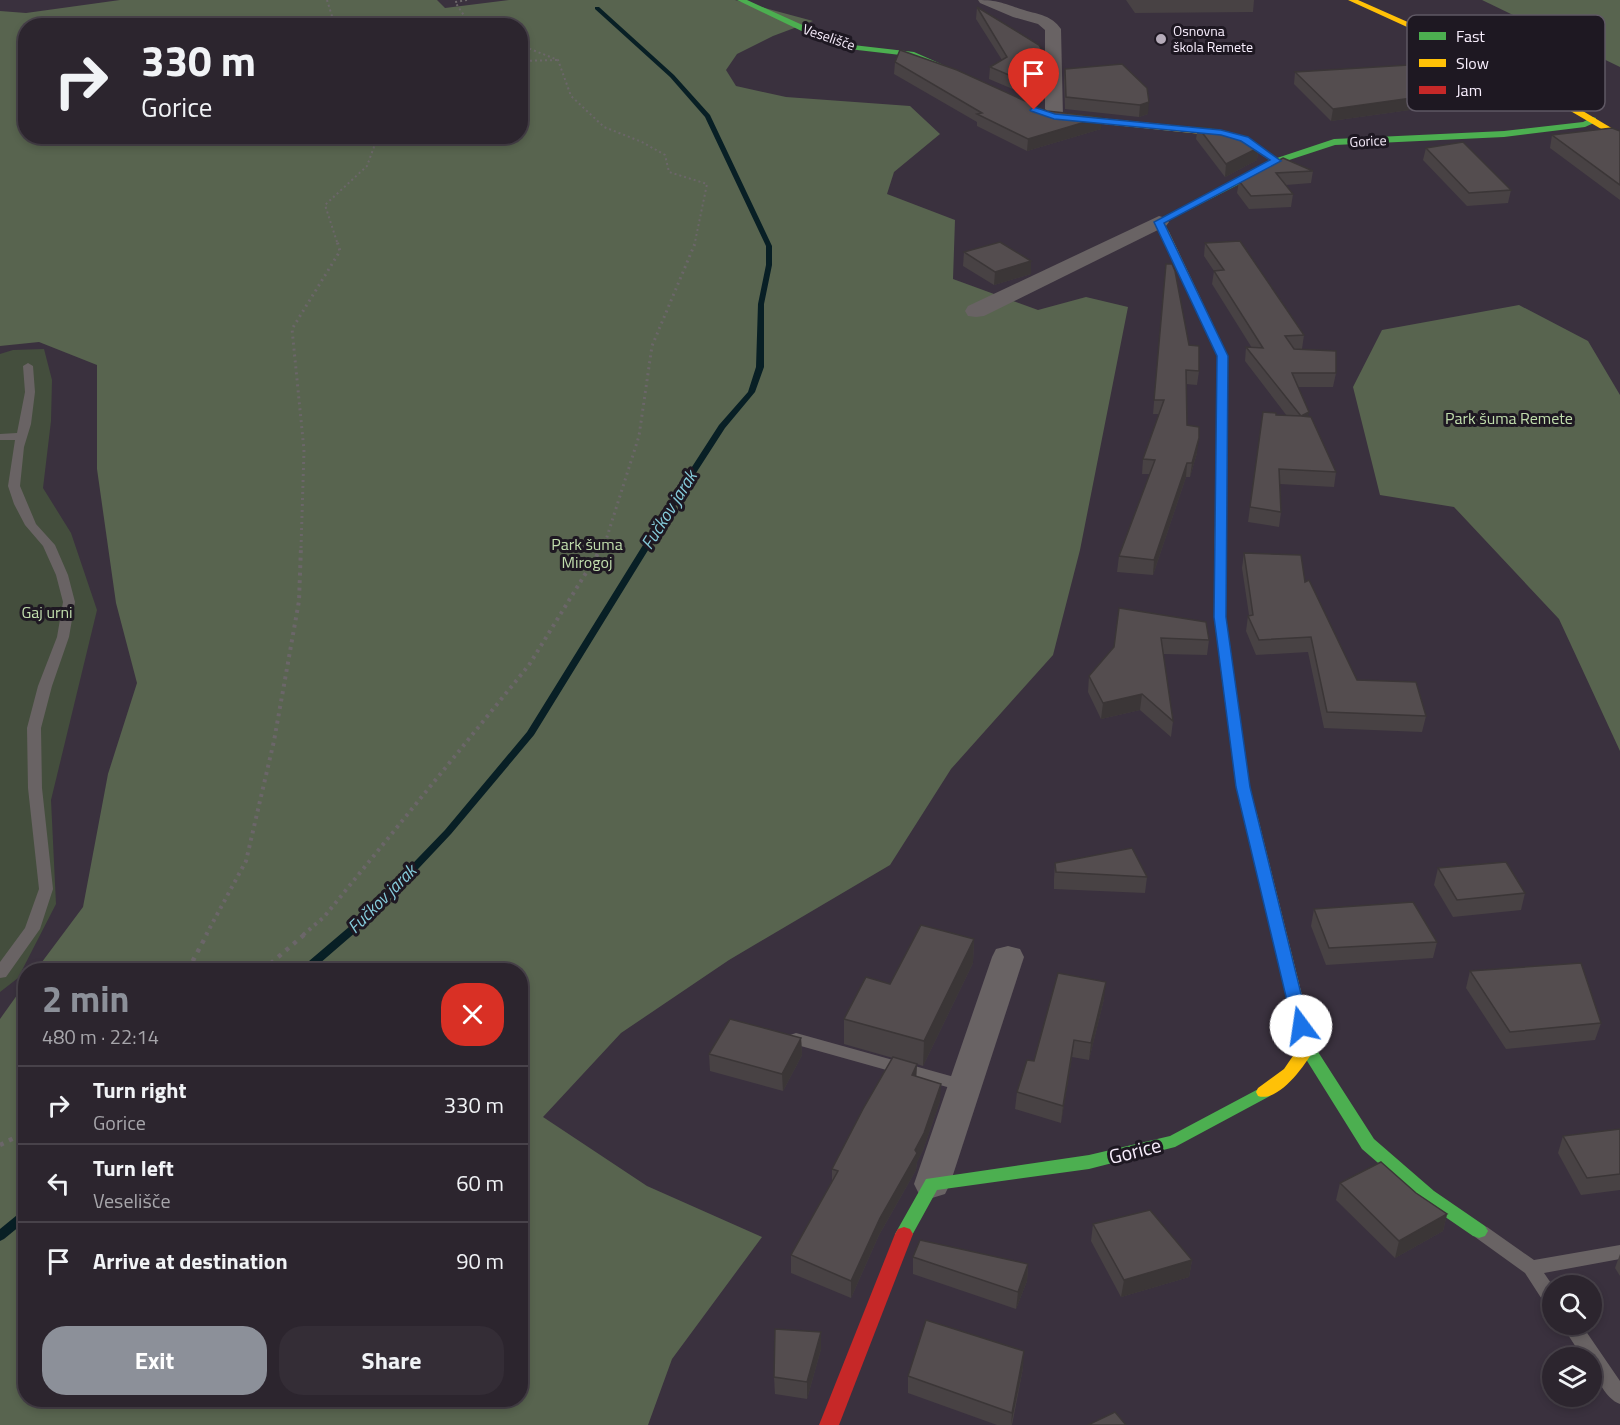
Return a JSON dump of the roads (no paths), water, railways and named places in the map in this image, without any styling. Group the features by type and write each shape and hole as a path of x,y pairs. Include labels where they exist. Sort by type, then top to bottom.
{"street":[{"name":"Veselišče","path":"741,0 815,34 852,47 911,54 970,79"},
{"path":"986,0 1018,14 1044,20 1053,29 1049,115 1221,133 1244,139 1277,161"},
{"path":"1352,0 1407,25"},
{"path":"1578,111 1620,137"},
{"name":"Gorice","path":"976,311 1159,222 1277,161 1334,142 1504,134 1585,124 1593,120"},
{"path":"1159,222 1223,356 1220,617 1243,787 1306,1048 1368,1144 1428,1196 1479,1231"},
{"path":"829,1425 903,1236 932,1184 1008,957"},
{"name":"Gorice","path":"932,1184 1089,1162 1175,1141 1265,1091 1290,1073 1306,1048"}],"lane":[{"path":"0,972 32,929 46,889 35,789 34,728 45,686 63,637 69,603 62,575 49,545 32,525 20,504 14,486 14,470 30,392 28,366"},
{"path":"0,437 21,436"},
{"path":"796,1039 965,1086"},
{"path":"1479,1231 1531,1268 1542,1284"},
{"path":"1531,1268 1620,1252"},
{"path":"1578,1335 1620,1396"}],"waterway":[{"name":"Fučkov jarak","path":"314,963 367,917 448,832 531,733 683,487 722,427 751,392 760,367 761,304 769,265 769,246 708,116 672,76 597,8"},
{"name":"Fučkov jarak","path":"0,1236 18,1221"}],"place":[{"name":"Osnovna škola Remete","path":"1161,39"}],"park label":[{"name":"Park šuma Remete","path":"1509,418"},
{"name":"Park šuma Mirogoj","path":"587,553"},
{"name":"Gaj urni","path":"47,612"}]}
